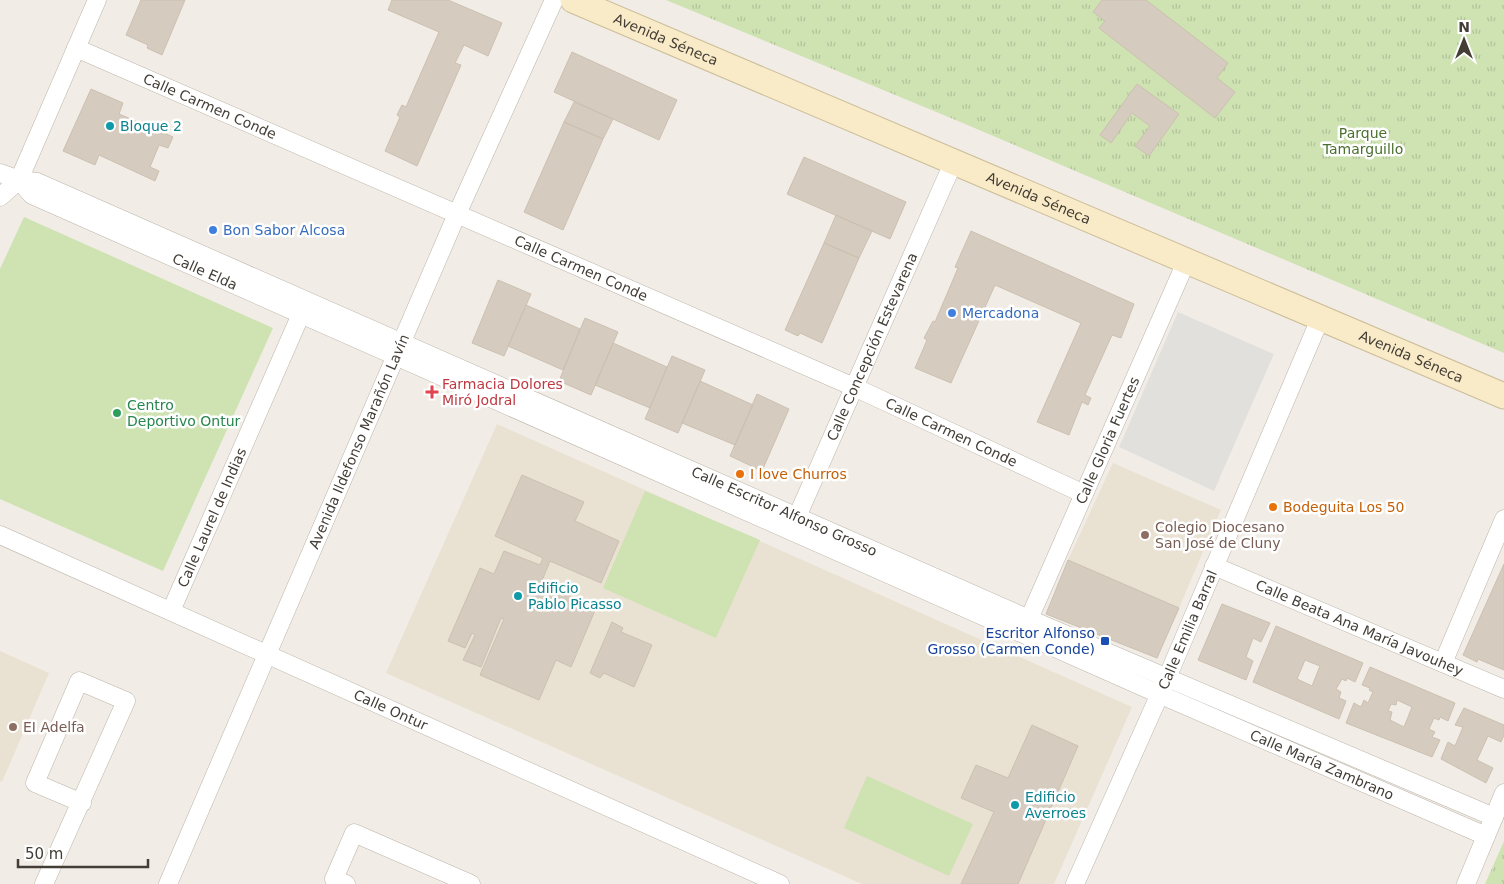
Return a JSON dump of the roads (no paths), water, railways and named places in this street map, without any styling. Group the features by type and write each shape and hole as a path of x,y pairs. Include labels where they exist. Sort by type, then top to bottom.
{"street":[{"path":"0,196 19,180 97,0"},
{"name":"Avenida Ildefonso Marañón Lavín","path":"168,884 458,214 554,0"},
{"name":"Avenida Séneca","path":"573,0 1504,396"},
{"name":"Calle Carmen Conde","path":"76,48 854,387 1084,494"},
{"name":"Calle Concepción Estevarena","path":"794,523 953,163"},
{"name":"Calle Elda","path":"0,173 19,180 37,182 399,350"},
{"name":"Calle Elda","path":"19,180 32,195 300,314 399,350"},
{"name":"Calle Gloria Fuertes","path":"1030,619 1186,262"},
{"name":"Calle Laurel de Indias","path":"171,612 300,314"},
{"name":"Calle Emilia Barral","path":"1077,883 1320,319"},
{"name":"Calle Escritor Alfonso Grosso","path":"399,350 794,523 1159,694"},
{"path":"1443,663 1504,519"},
{"name":"Calle Escritor Alfonso Grosso","path":"794,523 1030,619 1166,678"},
{"name":"Calle Ontur","path":"0,536 780,884"},
{"name":"Calle Beata Ana María Javouhey","path":"1214,566 1504,689"},
{"name":"Calle María Zambrano","path":"1166,678 1494,817"},
{"path":"44,884 82,803 126,701 79,681 35,783 82,803"},
{"name":"Calle María Zambrano","path":"1159,694 1486,836"},
{"path":"1466,884 1504,793"},
{"path":"346,884 334,879 354,834 471,884"}],"place":[{"name":"Bloque 2","path":"110,126"},
{"name":"Bon Sabor Alcosa","path":"213,230"},
{"name":"Mercadona","path":"952,313"},
{"name":"Farmacia Dolores Miró Jodral","path":"432,392"},
{"name":"Centro Deportivo Ontur","path":"117,413"},
{"name":"I love Churros","path":"740,474"},
{"name":"Bodeguita Los 50","path":"1273,507"},
{"name":"Colegio Diocesano San José de Cluny","path":"1145,535"},
{"name":"Edificio Pablo Picasso","path":"518,596"},
{"name":"Escritor Alfonso Grosso (Carmen Conde)","path":"1105,641"},
{"name":"EI Adelfa","path":"13,727"},
{"name":"Edificio Averroes","path":"1015,805"}],"park label":[{"name":"Parque Tamarguillo","path":"1363,142"}]}
